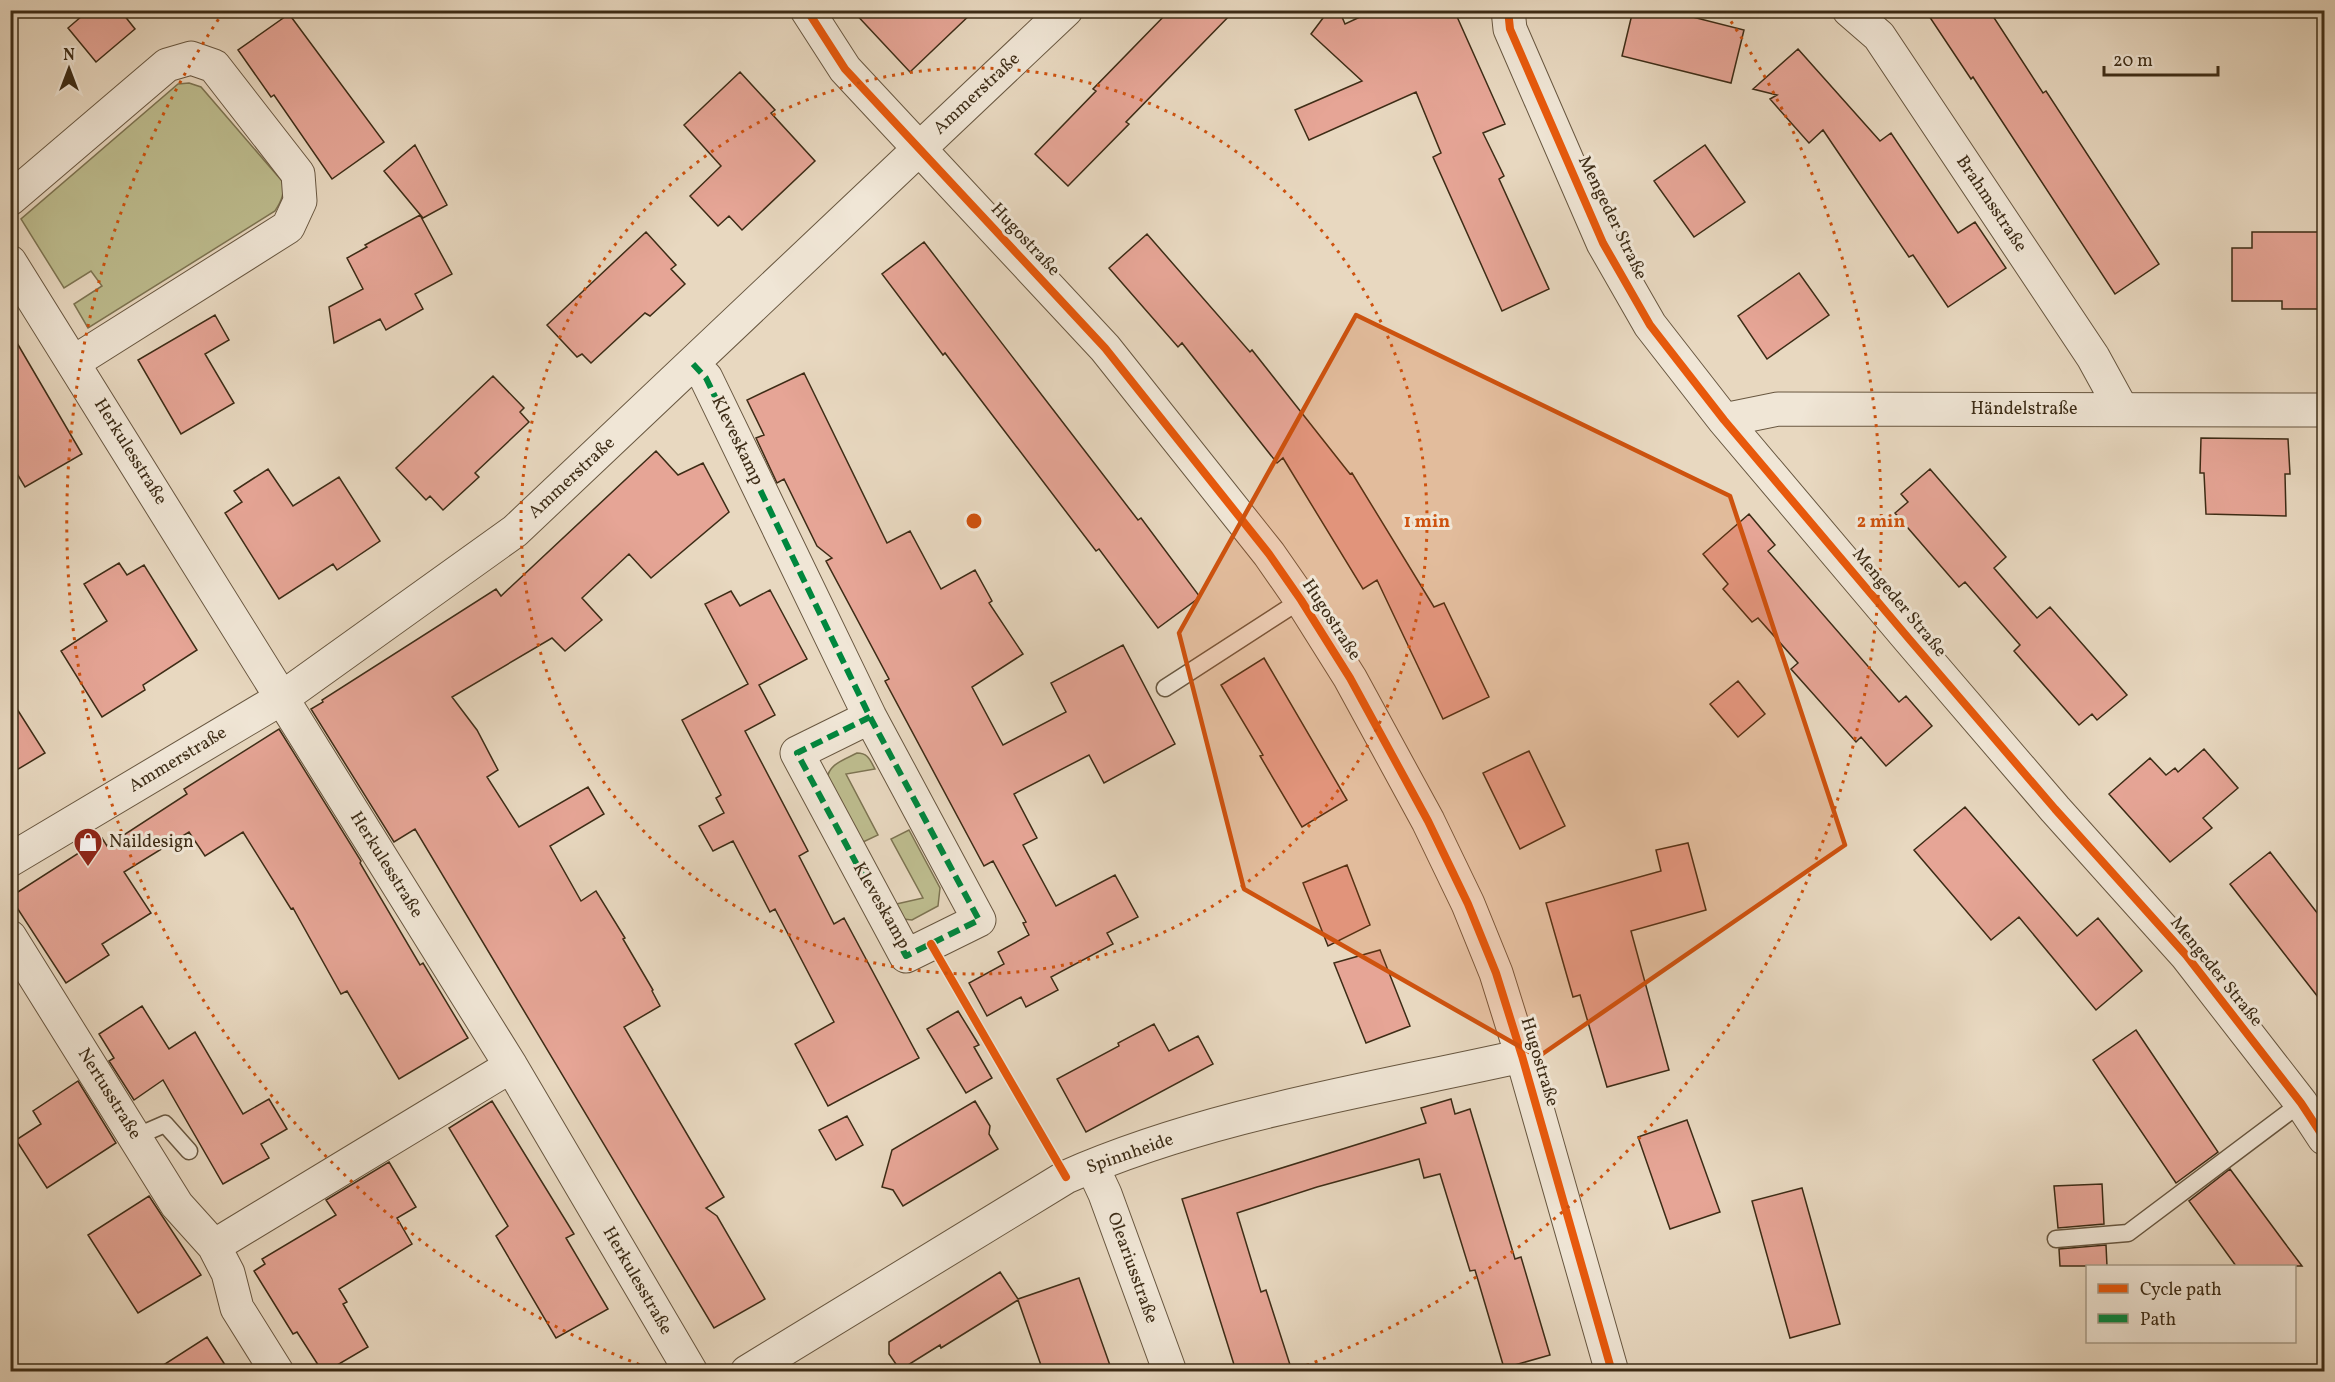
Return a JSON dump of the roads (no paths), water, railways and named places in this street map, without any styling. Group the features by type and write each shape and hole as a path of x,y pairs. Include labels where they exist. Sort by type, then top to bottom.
{"street":[{"name":"Hugostraße","path":"807,10 844,69 920,147 1105,348 1269,554 1350,678 1428,821 1496,973 1612,1371"},
{"name":"Ammerstraße","path":"10,860 282,698 515,531 1066,10"},
{"name":"Brahmsstraße","path":"1849,10 1879,36 2093,357 2121,408"},
{"name":"Mengeder Straße","path":"1506,17 1603,243 1650,325 1724,420 2047,800 2186,955 2301,1103 2325,1138"},
{"path":"10,199 167,65 191,58 214,66 298,174 300,201 288,227 74,362"},
{"name":"Herkulesstraße","path":"10,262 511,1066 690,1371"},
{"name":"Kleveskamp","path":"693,364 706,378 870,717 979,920 906,956 797,753 870,717"},
{"name":"Händelstraße","path":"1724,420 1778,409 2325,410"},
{"name":"Nertusstraße","path":"10,937 177,1205 214,1246 228,1273 237,1308 277,1371"},
{"name":"Spinnheide","path":"747,1371 1066,1178 1092,1166 1226,1121 1522,1056"},
{"path":"214,1246 511,1066"},
{"name":"Oleariusstraße","path":"1092,1166 1105,1194 1170,1371"}],"lane":[{"path":"1165,688 1301,600"},
{"path":"2056,1239 2128,1233 2301,1103"},
{"path":"135,1137 165,1124 189,1151"}],"place":[{"name":"Naildesign","path":"88,868"}]}
